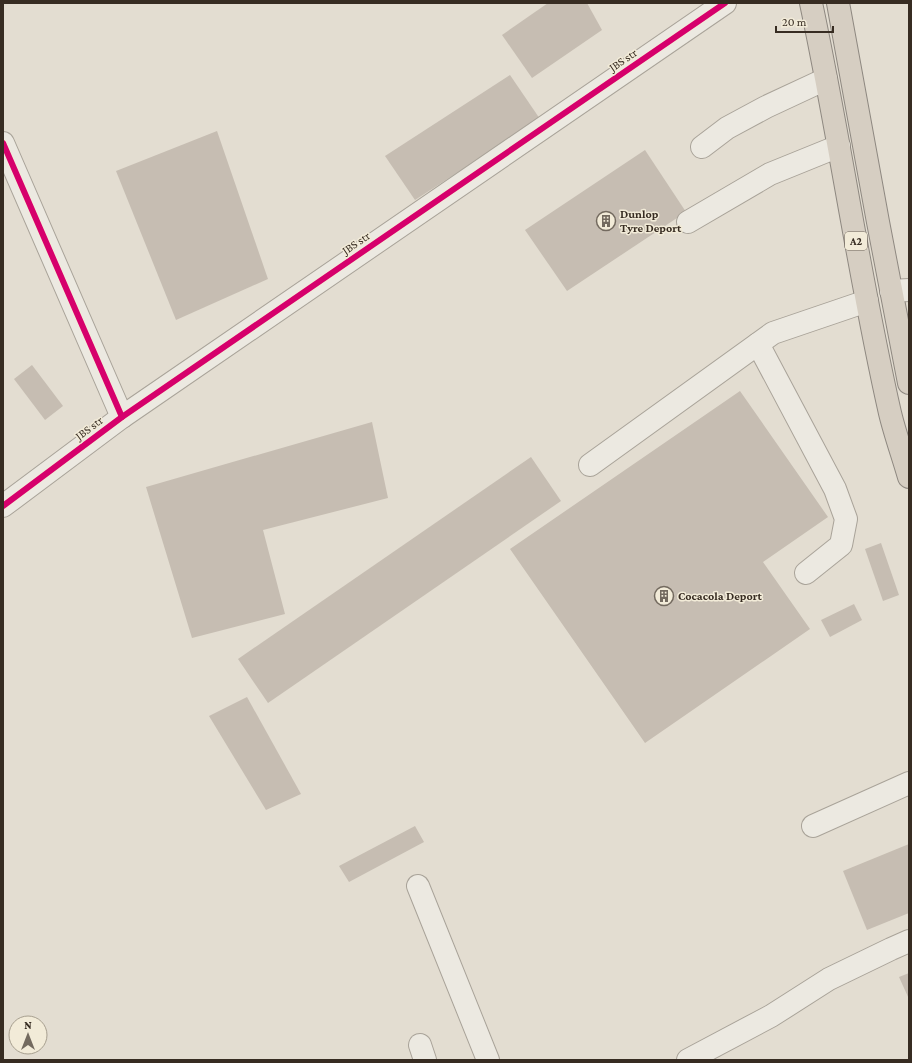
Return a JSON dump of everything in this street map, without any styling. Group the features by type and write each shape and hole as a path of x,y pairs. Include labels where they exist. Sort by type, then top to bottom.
{"highway":[{"name":"A2","path":"811,3 867,301 891,414 909,477"},
{"name":"A2","path":"838,3 900,291 909,383"}],"street":[{"name":"JBS str","path":"3,506 122,417 725,3"},
{"path":"702,147 733,125 766,107 826,79"},
{"path":"688,222 770,174 839,146"},
{"path":"6,155 122,417"},
{"path":"590,465 773,333 867,301"},
{"path":"758,344 835,489 846,519 841,546 806,573"},
{"path":"813,826 909,783"},
{"path":"418,886 488,1060"},
{"path":"688,1060 771,1016 829,979 891,948 909,941"}],"building":[{"path":"548,3 587,3 602,30 532,78 502,35"},
{"path":"510,75 540,119 415,200 385,156"},
{"path":"217,131 268,279 176,320 116,171"},
{"name":"Dunlop Tyre Deport","path":"645,150 686,212 567,291 525,230"},
{"path":"32,365 63,406 45,420 14,379"},
{"name":"Cocacola Deport","path":"740,391 828,517 763,562 810,629 645,743 510,549"},
{"path":"372,422 388,498 263,530 285,614 192,638 146,487"},
{"path":"531,457 561,501 268,703 238,659"},
{"path":"881,543 899,595 883,601 865,549"},
{"path":"854,604 862,620 830,637 821,620"},
{"path":"247,697 301,794 266,810 209,716"},
{"path":"415,826 424,842 349,882 339,866"},
{"path":"909,844 909,913 867,930 843,871"},
{"path":"909,973 909,999 899,977"}],"cycle path":[{"path":"3,506 122,417 725,3"},
{"path":"3,143 122,417"}],"place":[{"name":"Dunlop Tyre Deport","path":"606,221"},
{"name":"Cocacola Deport","path":"664,596"}]}
